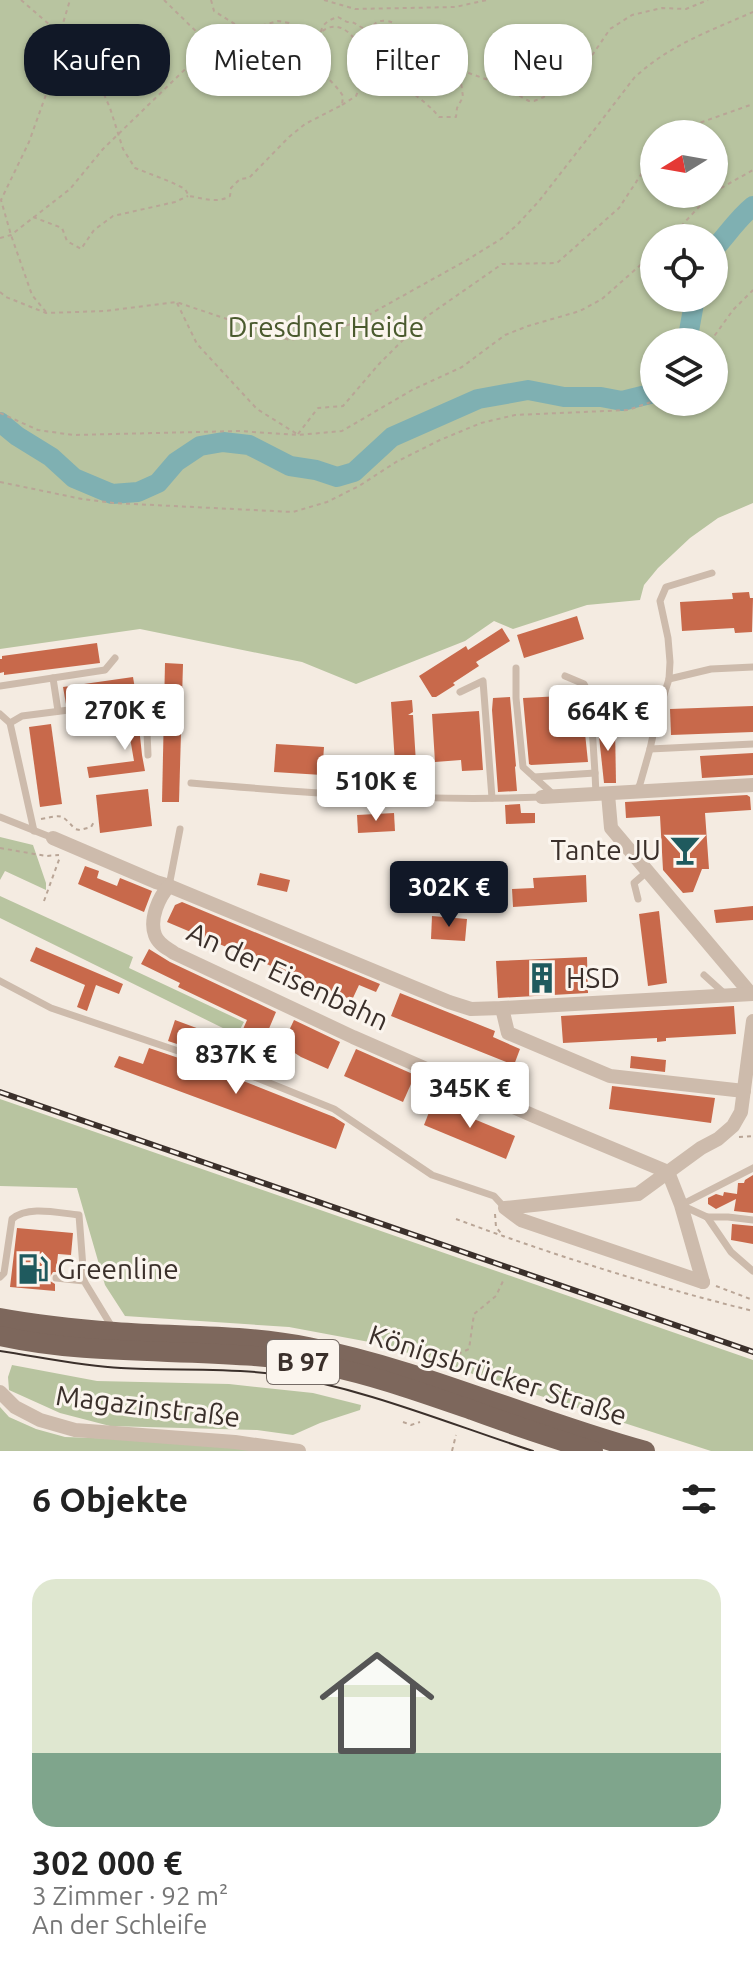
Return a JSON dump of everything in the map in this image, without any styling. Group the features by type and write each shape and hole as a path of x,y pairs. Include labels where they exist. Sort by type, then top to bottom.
{"main road":[{"name":"Königsbrücker Straße","path":"0,1318 116,1332 277,1342 307,1347 420,1376 645,1451"},
{"name":"Königsbrücker Straße","path":"0,1336 95,1349 219,1353 327,1366 415,1390 593,1451"}],"street":[{"path":"548,796 753,785"},
{"path":"602,794 611,828 752,997"},
{"path":"53,838 471,1009 727,995 752,997"},
{"name":"An der Eisenbahn","path":"169,886 162,894 155,914 155,936 174,953 353,1037 668,1172"},
{"path":"502,1008 508,1033 610,1076 744,1091"},
{"path":"502,1205 638,1194 718,1139 733,1126 741,1112 753,1021"},
{"path":"668,1172 703,1282"},
{"path":"502,1205 521,1220 703,1282"},
{"name":"Magazinstraße","path":"0,1392 15,1407 40,1420 75,1430 235,1442 299,1451"}],"lane":[{"path":"635,792 640,784 669,679 668,638 660,601 666,587 712,573"},
{"path":"0,686 105,670 115,658"},
{"path":"669,679 711,669 753,667"},
{"path":"516,668 523,767 548,796"},
{"path":"565,676 584,684 590,696 595,773 602,794"},
{"path":"53,678 58,711"},
{"path":"460,692 483,681 492,798"},
{"path":"10,723 22,716 139,701 146,710 148,755"},
{"path":"0,714 10,723 34,831"},
{"path":"650,749 753,744"},
{"path":"534,777 595,773"},
{"path":"191,783 379,796 548,796"},
{"path":"0,817 53,838"},
{"path":"169,886 180,829"},
{"path":"638,899 634,883 648,871"},
{"path":"704,975 727,995"},
{"path":"0,981 51,1008 252,1076 334,1109 432,1175 494,1196 502,1205"},
{"path":"681,1205 753,1168"},
{"path":"681,1205 707,1217 753,1220"},
{"path":"5,1275 12,1219 20,1213 79,1215 84,1281 116,1332"},
{"path":"707,1217 731,1252 753,1271"},
{"path":"56,1278 84,1281"}],"path":[{"path":"21,0 49,24"},
{"path":"63,24 70,0"},
{"path":"164,0 189,24"},
{"path":"211,0 214,11 235,24"},
{"path":"324,0 355,9 455,7 487,0"},
{"path":"468,73 534,101 544,97 552,73 593,54 610,29 632,15 662,8 686,9 708,0"},
{"path":"0,292 46,313 105,311 176,302 290,340 317,336 356,322 467,260 517,225 634,78 651,61 678,45 753,12"},
{"path":"326,24 338,17 354,24"},
{"path":"374,24 383,20 393,24"},
{"path":"267,24 278,21 290,24"},
{"path":"0,238 11,235 70,189 103,149 186,68"},
{"path":"331,81 343,96 342,105"},
{"path":"45,96 29,142 1,200 32,295 46,313"},
{"path":"104,96 123,149 135,168 185,189 189,196"},
{"path":"32,217 62,228 67,241 81,249 94,230 113,216 189,196 223,200 230,196 231,188 240,179 249,178 305,124 356,96"},
{"path":"418,96 439,117 456,117 463,96"},
{"path":"708,120 753,104"},
{"path":"728,184 753,170"},
{"path":"298,435 318,408 343,406 426,317 502,264 557,263 619,208 640,176"},
{"path":"683,224 699,208"},
{"path":"0,413 38,430 73,435 239,431 298,435 342,431 412,390 462,367 505,335 580,311 602,299 640,265"},
{"path":"720,328 753,290"},
{"path":"176,302 197,344 257,409 298,435"},
{"path":"0,482 113,503 293,512 327,502 396,462 481,423 515,415 628,410 640,406"},
{"path":"40,819 66,817 75,829 80,830 91,827 95,820"},
{"path":"0,848 46,856 61,854 44,901"},
{"path":"502,1205 494,1216 496,1227 504,1237"},
{"path":"456,1219 662,1288 753,1311"},
{"path":"420,1376 428,1368 469,1349 474,1314 496,1296 504,1279"},
{"path":"703,1282 753,1300"},
{"path":"403,1422 411,1425 420,1422"},
{"path":"452,1451 456,1435"}],"green space":[{"name":"Dresdner Heide","path":"0,0 753,0 753,503 718,518 690,538 644,585 640,600 587,605 513,629 494,621 465,641 356,684 302,662 140,629 0,649"},
{"path":"0,837 33,845 46,890 5,871 0,880"},
{"path":"0,896 133,957 129,968 244,1022 237,1035 0,918"},
{"path":"0,1099 753,1360 753,1451 711,1451 380,1344 289,1327 125,1316 105,1285 77,1188 0,1186"},
{"path":"12,1365 97,1381 229,1384 313,1393 361,1405 360,1410 293,1435 257,1430 110,1426 60,1413 9,1390 8,1377"},
{"path":"0,1407 9,1417 65,1437 208,1442 278,1451 0,1451"}],"building":[{"path":"749,592 750,598 753,598 752,632 735,633 734,628 682,631 680,602 733,599 732,593"},
{"path":"577,616 584,639 524,658 517,635"},
{"path":"502,628 510,641 476,662 479,666 453,683 455,685 432,697 419,676 466,646 468,650"},
{"path":"97,643 100,663 0,673 2,656"},
{"path":"165,663 183,664 179,802 162,802"},
{"path":"133,677 136,695 66,704 63,687"},
{"path":"581,695 588,762 529,764 523,698"},
{"path":"510,697 517,791 498,792 493,698"},
{"path":"412,700 413,712 408,715 413,715 416,763 395,764 391,702"},
{"path":"753,706 753,732 671,735 670,709"},
{"path":"137,708 145,771 89,778 87,767 134,761 125,709"},
{"path":"479,711 483,770 462,771 461,760 435,762 432,714"},
{"path":"51,724 62,804 40,807 29,727"},
{"path":"615,726 616,783 604,783 598,727"},
{"path":"276,744 324,747 322,775 274,772"},
{"path":"753,753 753,775 702,778 700,756"},
{"path":"148,789 152,826 100,833 96,795"},
{"path":"747,795 751,810 705,813 709,869 702,869 693,892 683,893 663,870 660,816 626,818 625,802"},
{"path":"520,804 521,813 535,813 535,823 506,824 505,805"},
{"path":"394,813 395,831 358,833 357,815"},
{"path":"85,866 99,871 97,878 117,886 120,878 152,891 144,912 78,884"},
{"path":"260,873 290,880 287,892 257,885"},
{"path":"586,875 587,902 513,907 512,889 534,888 533,878"},
{"path":"182,902 380,984 376,992 359,985 352,1000 167,922 175,905"},
{"path":"753,906 753,920 716,923 714,910"},
{"path":"659,911 667,983 648,986 639,914"},
{"path":"432,916 467,919 465,941 431,939"},
{"path":"36,947 123,984 119,994 96,985 87,1011 77,1007 85,985 30,961"},
{"path":"149,949 276,1012 268,1031 285,1039 294,1020 340,1042 328,1069 287,1048 279,1067 284,1070 279,1079 231,1052 228,1061 168,1041 175,1020 237,1043 247,1020 178,987 180,983 141,964"},
{"name":"HSD","path":"587,957 588,993 498,998 496,961"},
{"path":"400,993 495,1031 493,1037 520,1049 514,1065 391,1016"},
{"path":"734,1006 736,1034 666,1038 666,1041 657,1042 657,1038 563,1043 561,1016"},
{"path":"149,1048 223,1073 334,1117 345,1124 336,1149 114,1067 119,1056 143,1064"},
{"path":"356,1049 415,1075 403,1102 344,1076"},
{"path":"631,1056 666,1060 665,1072 630,1068"},
{"path":"612,1086 715,1098 711,1123 609,1109"},
{"path":"433,1102 515,1136 506,1159 424,1125"},
{"path":"753,1175 753,1213 734,1211 736,1199 716,1209 708,1204 708,1198 716,1194 737,1194 738,1183 744,1183"},
{"path":"732,1224 753,1226 753,1244 731,1240"},
{"path":"17,1228 73,1233 71,1255 58,1254 56,1272 50,1277 55,1291 10,1287"}],"waterway":[{"path":"728,232 753,206"},
{"path":"690,328 692,312"},
{"path":"0,422 51,457 74,478 112,494 138,492 158,483 176,462 200,446 223,442 249,445 290,466 337,477 354,472 392,437 478,399 528,390 564,397 601,397 622,401 640,396"}],"tram line":[{"path":"0,1351 106,1367 236,1371 307,1380 405,1407 533,1451"}],"railway":[{"path":"0,1092 753,1352"}],"place":[{"name":"Tante JU","path":"685,850"},
{"name":"HSD","path":"542,978"},
{"name":"Greenline","path":"33,1269"}]}
